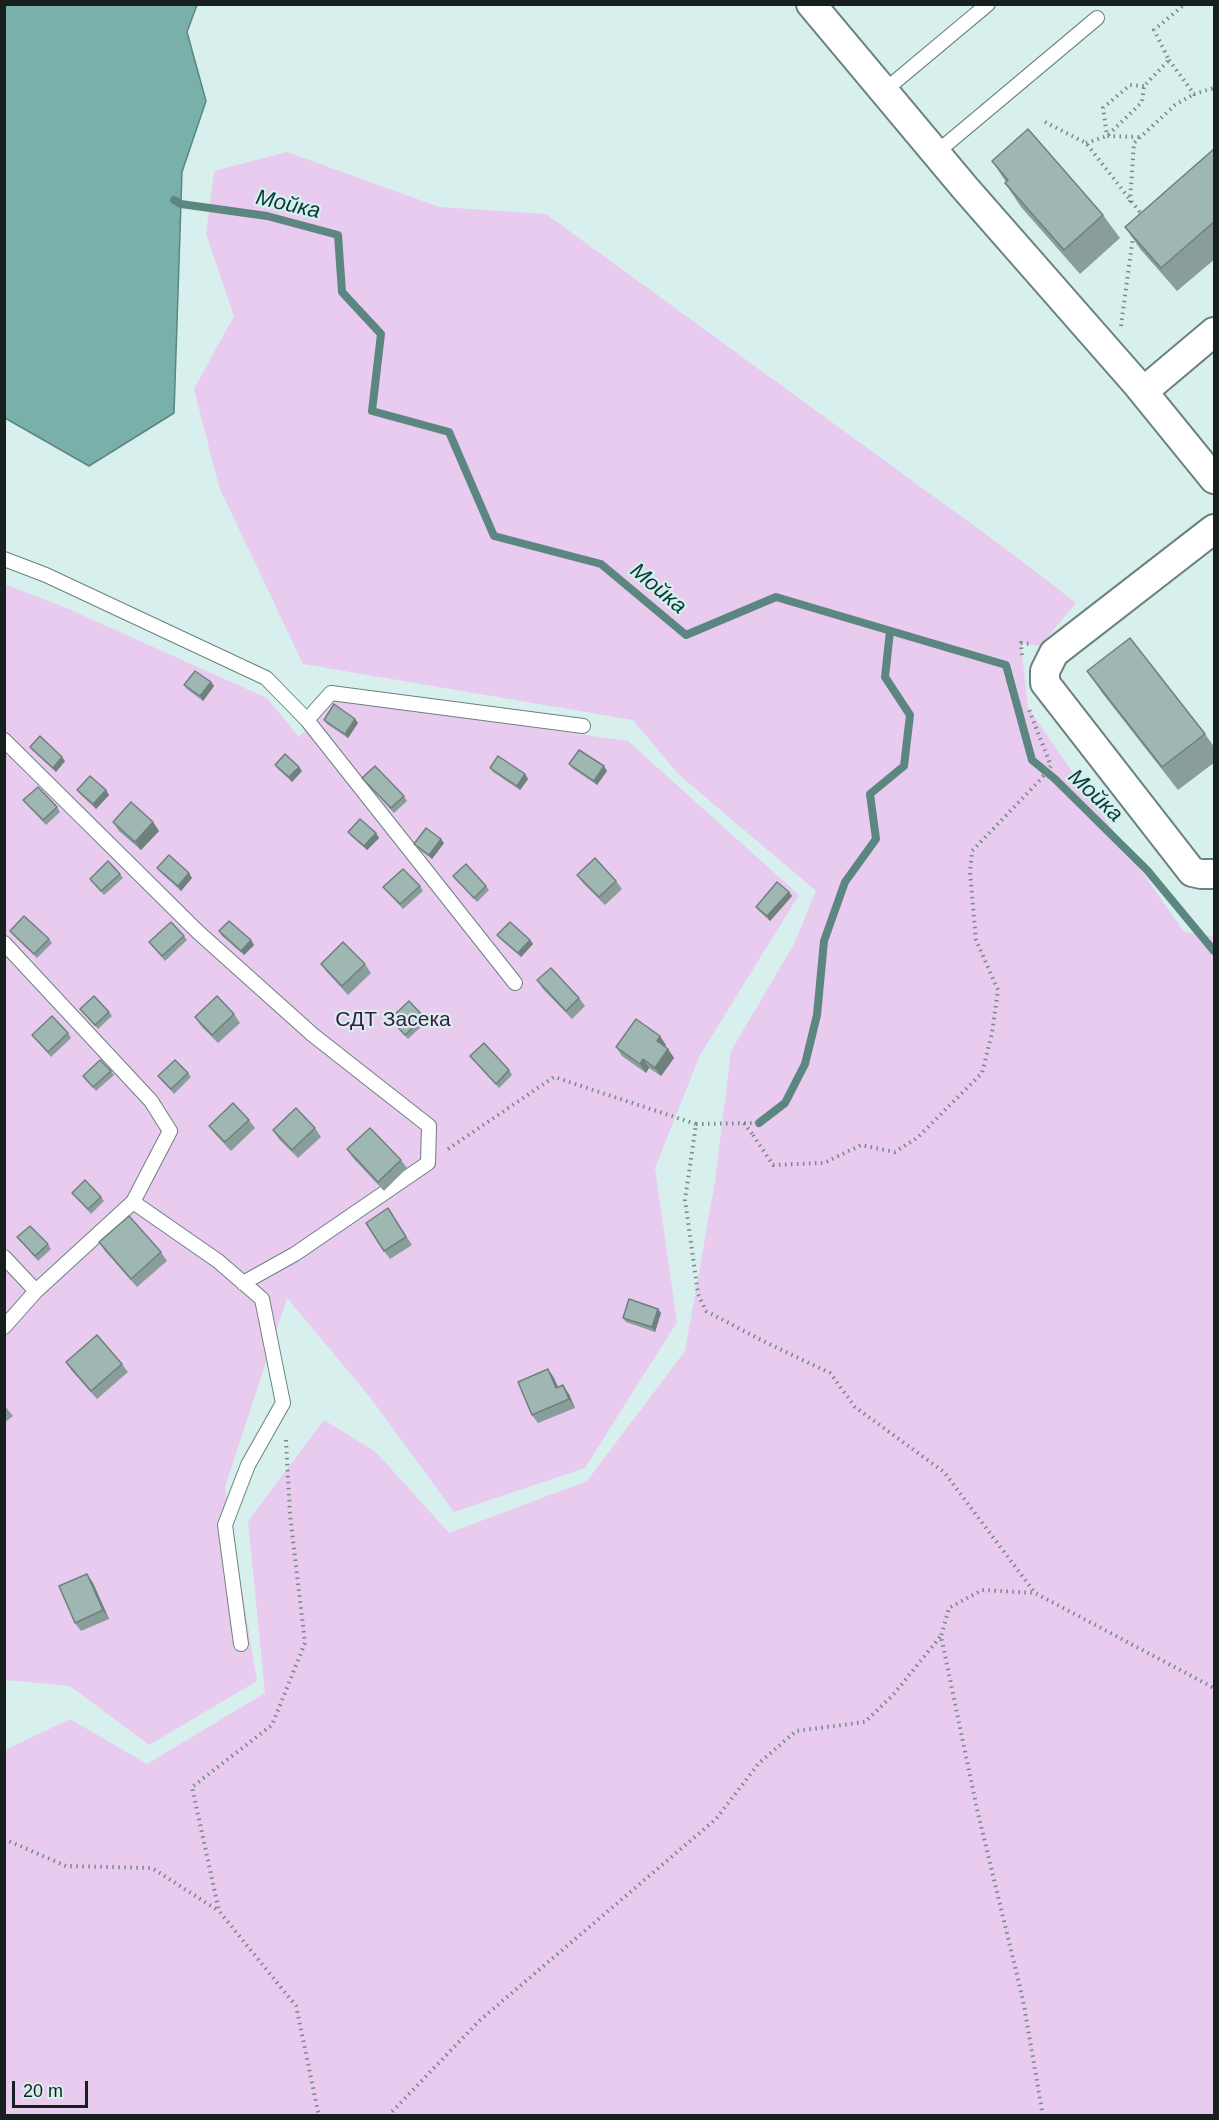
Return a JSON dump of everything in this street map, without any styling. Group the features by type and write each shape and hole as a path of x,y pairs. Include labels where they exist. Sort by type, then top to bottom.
{"street":[{"path":"811,4 936,153 1136,383 1215,479"},
{"path":"1136,383 1143,386 1150,385 1215,332"},
{"path":"1215,529 1054,653 1045,671 1046,683 1192,872 1215,874"}],"lane":[{"path":"884,92 988,4"},
{"path":"936,153 1097,18"},
{"path":"4,559 46,575 266,678 307,720 515,983"},
{"path":"307,720 331,693 583,726"},
{"path":"4,740 198,932 313,1035 429,1126 428,1163 295,1254 243,1283"},
{"path":"4,943 151,1101 170,1131 132,1202 36,1291 4,1327"},
{"path":"132,1202 218,1262 262,1299 283,1403 248,1465 225,1524 241,1644"},
{"path":"4,1257 36,1291"}],"path":[{"path":"1185,4 1154,30 1169,60 1194,94"},
{"path":"1210,4 1215,9"},
{"path":"1107,136 1142,102 1144,86 1169,60"},
{"path":"1107,136 1103,108 1130,85 1144,86"},
{"path":"1130,202 1134,143 1175,105 1194,94 1215,88"},
{"path":"1045,122 1086,143 1144,218 1140,222"},
{"path":"1086,143 1107,136 1140,138"},
{"path":"1116,362 1135,226"},
{"path":"1023,665 1021,643 1040,646 1054,653"},
{"path":"744,1123 773,1165 824,1163 861,1145 895,1152 917,1138 982,1073 992,1033 998,990 976,939 970,872 972,851 1051,766 1028,708 1027,697"},
{"path":"428,1163 554,1077 696,1124 759,1123"},
{"path":"696,1124 685,1200 698,1294 706,1311 830,1373 855,1407 944,1472 1035,1593"},
{"path":"219,1911 192,1787 272,1725 305,1642 290,1515 283,1403"},
{"path":"388,2115 479,2020 716,1819 759,1763 796,1731 865,1722 893,1695 940,1636 949,1608 982,1590 1035,1593 1215,1688"},
{"path":"940,1636 977,1809 1023,2000 1043,2115"},
{"path":"4,1839 66,1866 152,1868 219,1911 296,2006 319,2115"}],"green space":[{"path":"287,152 439,207 546,214 1010,552 1076,603 1040,646 1021,643 1028,708 1184,932 1214,936 1214,2115 5,2115 5,1750 70,1719 147,1764 265,1693 248,1521 324,1420 376,1452 449,1533 587,1481 685,1351 715,1182 731,1051 794,944 816,891 678,774 633,720 303,664 219,487 194,389 234,316 206,234 214,171"},
{"name":"СДТ Засека","path":"4,584 64,607 267,698 299,737 334,699 628,741 799,895 700,1055 655,1168 677,1322 585,1468 454,1512 369,1396 287,1298 225,1487 257,1681 149,1745 70,1686 5,1680"}],"shaded area":[{"path":"5,4 197,5 187,32 206,101 182,172 174,413 89,466 5,418"}],"building":[{"path":"1028,129 1103,215 1064,250 1005,183 1008,180 992,161"},
{"path":"1215,148 1215,221 1161,268 1125,227"},
{"path":"1130,638 1205,734 1162,767 1087,671"},
{"path":"195,671 211,682 200,696 184,685"},
{"path":"334,704 355,719 345,734 324,720"},
{"path":"40,736 62,757 53,768 30,747"},
{"path":"579,750 604,766 594,781 569,764"},
{"path":"285,754 299,767 289,777 275,765"},
{"path":"498,756 525,774 517,786 490,768"},
{"path":"375,766 404,796 391,808 362,778"},
{"path":"90,776 106,790 93,804 77,790"},
{"path":"38,787 57,807 43,820 23,800"},
{"path":"131,802 153,822 135,842 113,822"},
{"path":"360,819 376,833 364,846 348,832"},
{"path":"426,828 441,839 429,855 414,844"},
{"path":"169,855 189,873 178,886 157,868"},
{"path":"595,858 616,881 599,897 577,875"},
{"path":"108,861 120,874 101,891 90,879"},
{"path":"466,864 486,886 474,898 453,876"},
{"path":"403,869 420,886 400,904 383,887"},
{"path":"777,882 789,892 767,916 756,907"},
{"path":"24,916 49,939 34,954 10,931"},
{"path":"229,921 251,940 241,951 219,931"},
{"path":"171,922 184,936 162,956 149,942"},
{"path":"510,922 530,940 518,953 497,935"},
{"path":"343,942 365,964 342,986 321,964"},
{"path":"551,968 579,998 566,1011 537,980"},
{"path":"94,996 109,1012 95,1025 80,1009"},
{"path":"217,996 234,1014 212,1035 195,1017"},
{"path":"409,1001 424,1017 405,1035 390,1019"},
{"path":"52,1016 68,1033 48,1052 32,1035"},
{"path":"636,1019 660,1036 657,1041 668,1049 655,1068 643,1059 640,1064 616,1047"},
{"path":"484,1043 509,1070 496,1084 470,1056"},
{"path":"100,1060 111,1071 93,1087 83,1076"},
{"path":"175,1060 188,1073 171,1089 158,1076"},
{"path":"233,1103 249,1120 225,1142 209,1126"},
{"path":"296,1108 315,1128 292,1150 273,1130"},
{"path":"370,1128 401,1160 378,1182 347,1149"},
{"path":"85,1180 101,1197 88,1209 72,1193"},
{"path":"388,1208 406,1237 384,1251 366,1223"},
{"path":"129,1216 161,1252 131,1279 99,1242"},
{"path":"30,1226 48,1244 35,1256 17,1237"},
{"path":"629,1299 658,1309 652,1327 623,1318"},
{"path":"97,1335 122,1364 91,1391 66,1362"},
{"path":"548,1369 556,1388 563,1385 569,1399 532,1415 518,1382"},
{"path":"87,1574 103,1610 75,1623 59,1586"}],"waterway":[{"name":"Мойка","path":"174,200 181,204 267,216 338,235 342,292 381,334 372,411 449,432 494,536 601,564 686,635 776,597 1006,665 1032,760 1055,779 1147,870 1214,951"},
{"path":"759,1123 785,1103 805,1064 817,1015 824,941 845,882 876,839 870,794 904,766 910,715 885,677 890,631"}]}
